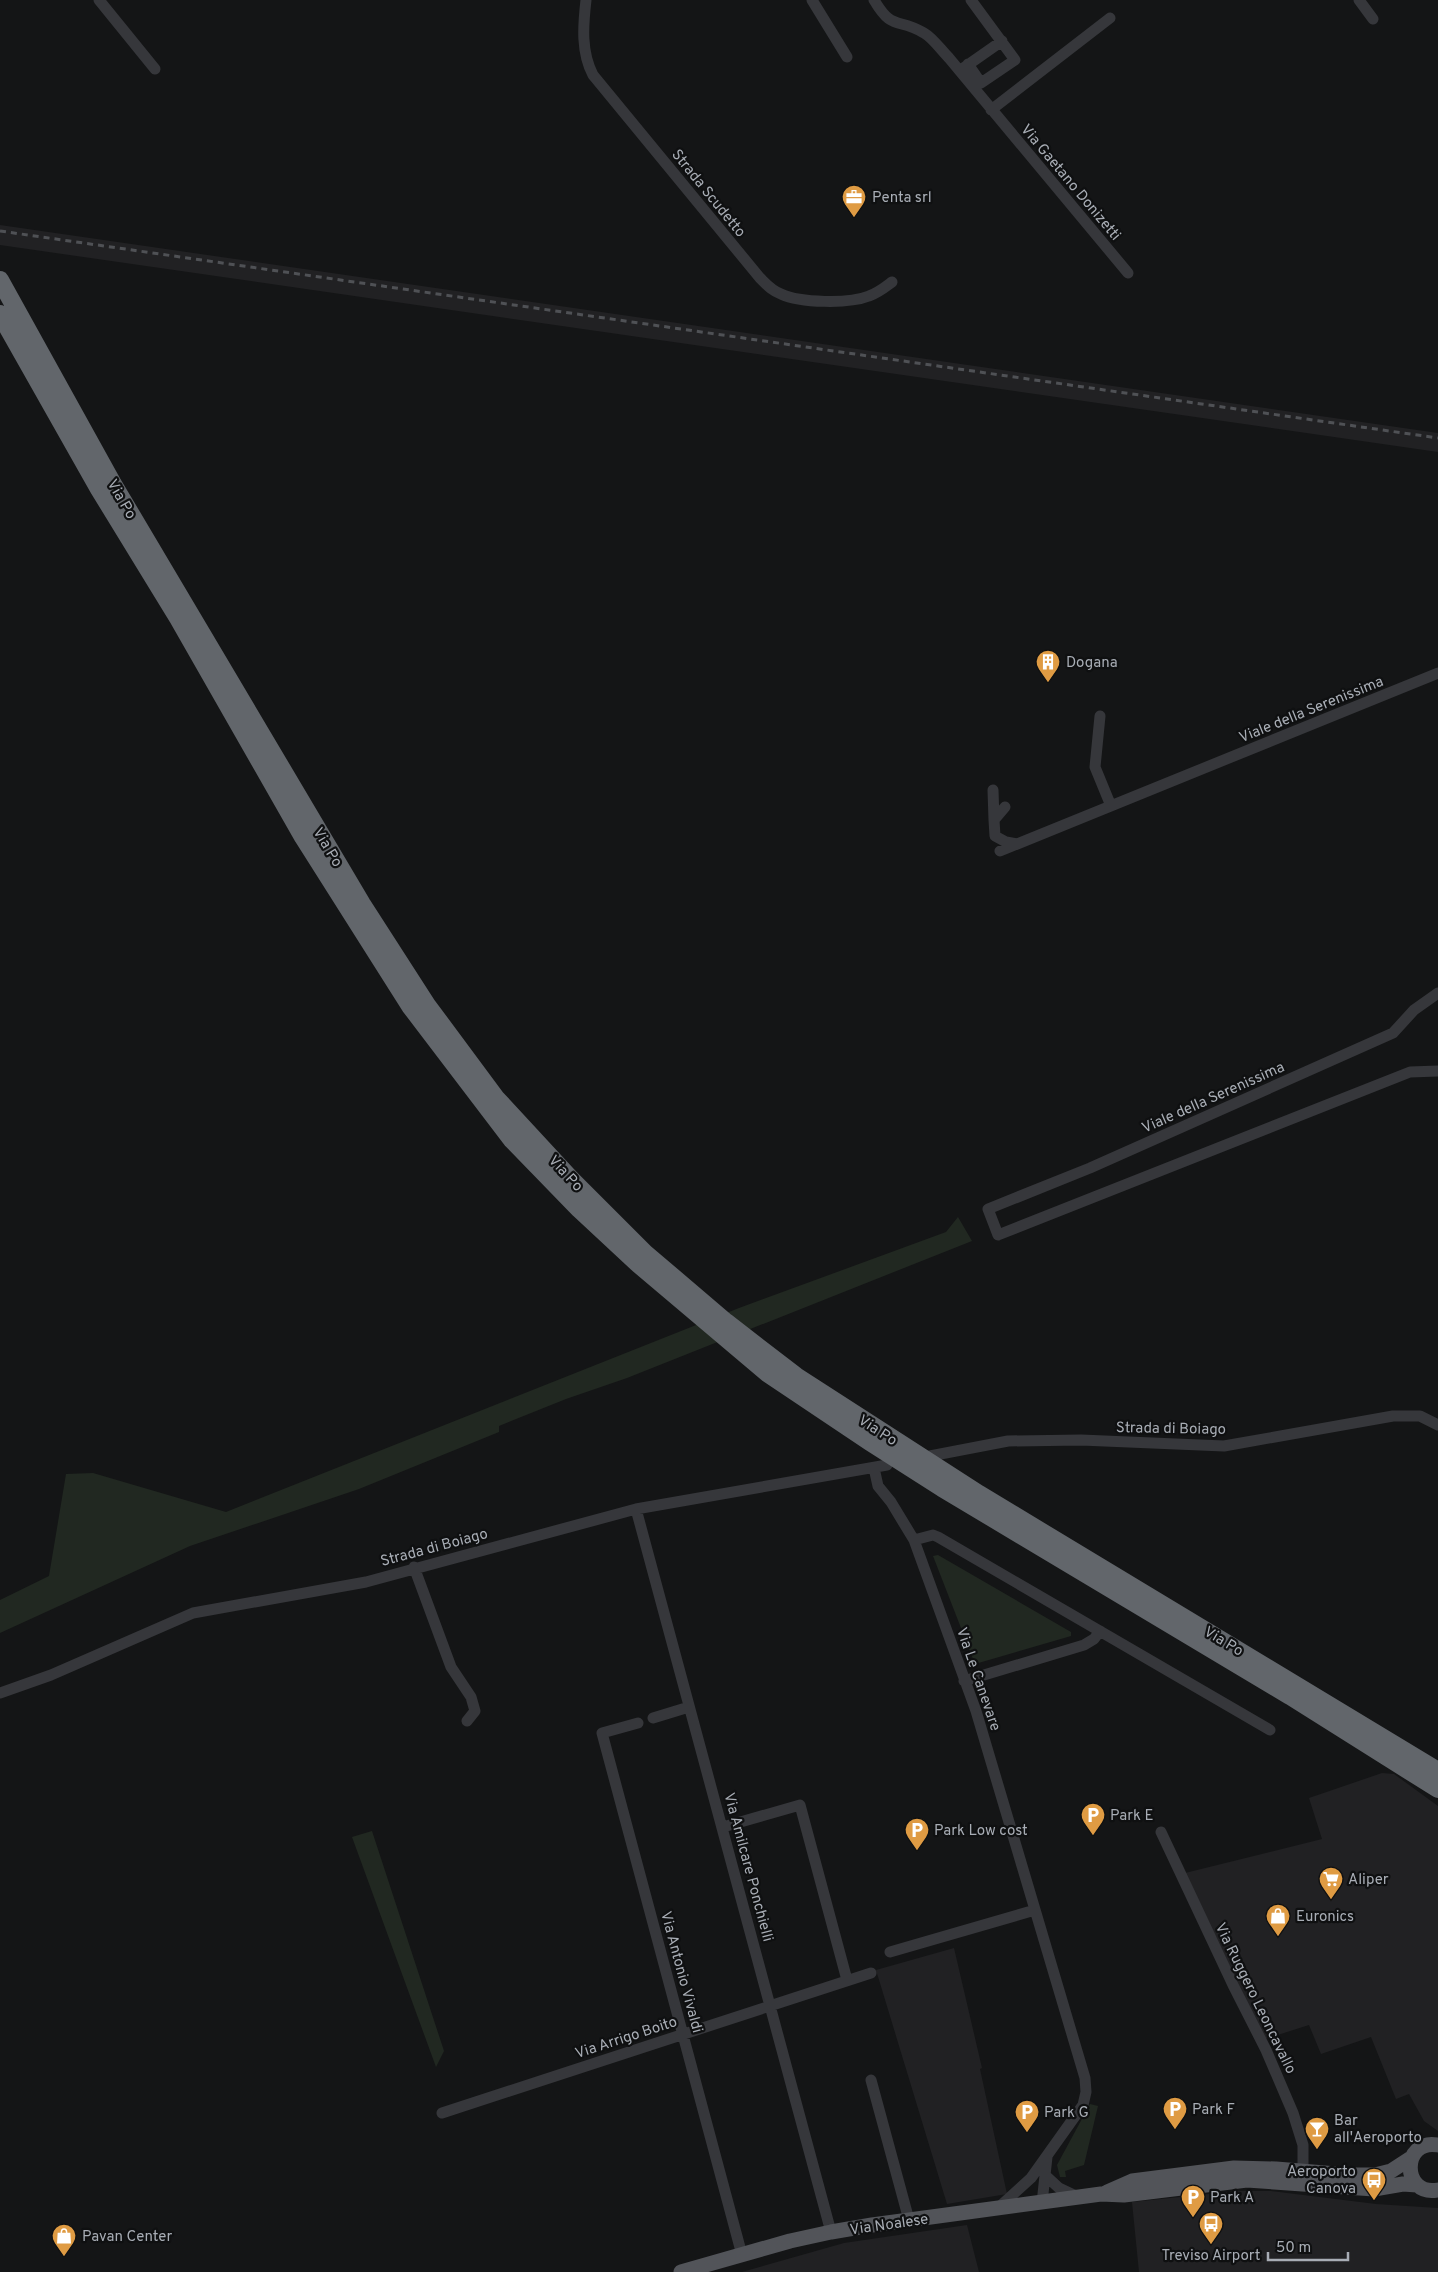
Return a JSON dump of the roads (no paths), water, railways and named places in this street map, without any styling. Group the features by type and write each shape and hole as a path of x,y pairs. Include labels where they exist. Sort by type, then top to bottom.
{"highway":[{"name":"Via Po","path":"0,280 113,484 372,920 427,1006 496,1098 571,1179 645,1253 726,1322 796,1376 979,1494 1402,1758 1438,1789"},
{"name":"Via Po","path":"0,314 99,489 182,626 303,836 410,1006 512,1140 579,1209 637,1263 767,1373 905,1466 1290,1696 1402,1758 1438,1771"},
{"path":"1402,1758 1438,1763"},
{"path":"1402,1758 1438,1798"}],"main road":[{"name":"Via Noalese","path":"1303,2177 1378,2175 1391,2171 1411,2158 1422,2146 1438,2145"},
{"path":"1411,2158 1410,2172 1417,2185"},
{"name":"Via Noalese","path":"681,2272 831,2232 1101,2194 1132,2181 1220,2170 1260,2168 1374,2189 1400,2184 1417,2185 1427,2190 1438,2190"}],"street":[{"path":"99,0 156,69"},
{"name":"Strada Scudetto","path":"586,0 584,44 588,65 593,75 747,263 772,290 791,298 804,300 851,299 867,297 892,282"},
{"path":"812,0 847,57"},
{"name":"Via Gaetano Donizetti","path":"874,0 882,14 891,22 925,33 964,68 991,110 1128,273"},
{"path":"971,0 1002,41 1015,60 980,83 964,68 1002,41"},
{"path":"1359,0 1373,20"},
{"path":"991,110 1110,18"},
{"name":"Viale della Serenissima","path":"1000,851 1438,673"},
{"path":"1100,716 1095,767 1111,806"},
{"path":"993,790 995,836 1006,842 1017,844"},
{"path":"994,820 1005,807"},
{"name":"Viale della Serenissima","path":"1438,993 1414,1010 1393,1033 1090,1168 988,1209 998,1235 1410,1072 1438,1071"},
{"name":"Strada di Boiago","path":"930,1456 1008,1441 1081,1440 1224,1446 1392,1416 1420,1416 1438,1425"},
{"name":"Strada di Boiago","path":"0,1693 51,1676 193,1613 366,1582 414,1567 636,1509 887,1465"},
{"name":"Via Le Canevare","path":"874,1468 878,1486 891,1502 914,1540 976,1711 1086,2078 1086,2092 1083,2105 1047,2157 1041,2174 997,2209"},
{"name":"Via Amilcare Ponchielli","path":"636,1509 831,2232"},
{"path":"914,1540 932,1535 938,1537 1270,1730"},
{"path":"414,1567 452,1667 471,1697 475,1711 467,1721"},
{"path":"964,1681 1084,1645 1094,1639 1100,1631"},
{"path":"653,1718 689,1707"},
{"name":"Via Antonio Vivaldi","path":"638,1723 602,1733 742,2255"},
{"path":"723,1827 800,1805 847,1980"},
{"name":"Via Ruggero Leoncavallo","path":"1161,1832 1277,2076 1303,2145 1303,2177"},
{"path":"890,1952 1035,1910"},
{"name":"Via Arrigo Boito","path":"442,2113 770,2004 871,1973"},
{"path":"871,2080 909,2220"},
{"path":"1042,2202 1034,2187 1041,2174 1059,2188 1080,2197"}],"railway":[{"path":"0,231 1438,438"}],"place":[{"name":"Penta srl","path":"854,218"},
{"name":"Dogana","path":"1048,683"},
{"name":"Park E","path":"1093,1836"},
{"name":"Park Low cost","path":"917,1851"},
{"name":"Aliper","path":"1331,1900"},
{"name":"Euronics","path":"1278,1937"},
{"name":"Park F","path":"1175,2130"},
{"name":"Park G","path":"1027,2133"},
{"name":"Bar all'Aeroporto","path":"1317,2150"},
{"name":"Aeroporto Canova","path":"1374,2201"},
{"name":"Park A","path":"1193,2218"},
{"name":"Treviso Airport","path":"1211,2245"},
{"name":"Pavan Center","path":"64,2257"}]}
